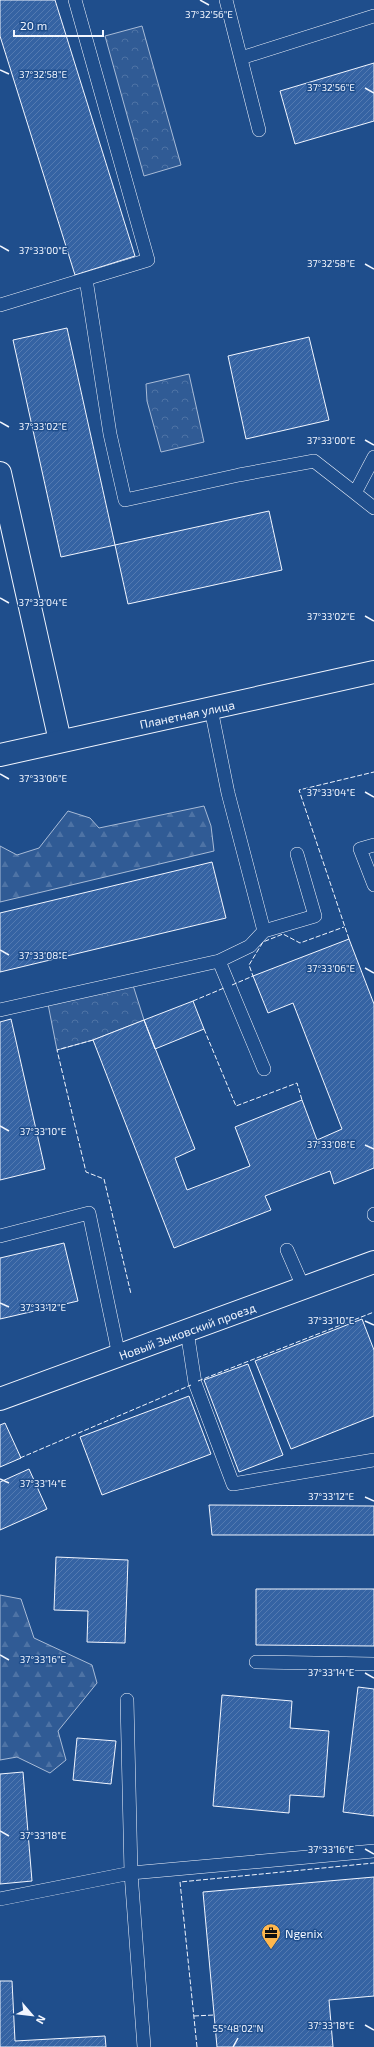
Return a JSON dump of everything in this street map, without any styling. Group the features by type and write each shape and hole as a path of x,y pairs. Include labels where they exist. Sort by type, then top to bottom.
{"street":[{"path":"0,473 60,741"},
{"name":"Планетная улица","path":"0,755 374,672"},
{"name":"Новый Зыковский проезд","path":"0,1399 304,1289 374,1262"}],"lane":[{"path":"0,305 148,260 75,0"},
{"path":"226,0 259,130"},
{"path":"241,58 374,16"},
{"path":"86,279 110,434 125,500 239,474 314,461 374,508"},
{"path":"355,493 374,457"},
{"path":"211,709 228,793 264,931"},
{"path":"374,845 360,849 374,885"},
{"path":"0,1010 40,999 219,961 250,946 264,931 315,916 297,854"},
{"path":"219,961 264,1069"},
{"path":"0,1236 89,1213 119,1356"},
{"path":"287,1250 304,1289"},
{"path":"187,1331 195,1383 233,1484 374,1460"},
{"path":"256,1662 374,1664"},
{"path":"127,1700 131,1873 144,2047"},
{"path":"0,1899 131,1873 374,1851"}],"green space":[{"path":"142,26 181,165 144,176 105,36"},
{"path":"189,374 204,442 161,452 147,401 146,384"},
{"path":"204,806 211,826 214,851 0,902 0,846 17,855 39,848 68,811 90,818 99,828"},
{"path":"132,982 144,1020 93,1040 57,1050 48,1004"},
{"path":"0,1595 21,1599 34,1638 92,1665 97,1683 58,1731 66,1760 50,1773 17,1757 0,1760"}],"building":[{"path":"0,0 55,0 135,256 75,275 0,36"},
{"path":"374,63 374,121 295,144 280,91"},
{"path":"67,328 115,545 61,557 13,340"},
{"path":"309,337 329,420 246,439 228,356"},
{"path":"269,511 282,570 128,604 115,545"},
{"path":"212,862 226,918 0,972 0,913"},
{"path":"349,939 374,1004 374,1168 334,1184 330,1171 265,1196 271,1210 174,1248 93,1040 144,1020 195,1149 175,1158 187,1190 250,1166 235,1127 302,1100 317,1140 342,1129 293,1003 268,1013 253,976"},
{"path":"193,1001 204,1029 155,1049 144,1020"},
{"path":"11,1019 45,1169 0,1180 0,1022"},
{"path":"64,1243 78,1301 0,1319 0,1258"},
{"path":"362,1319 374,1350 374,1416 291,1449 255,1361"},
{"path":"248,1364 283,1455 239,1472 204,1380"},
{"path":"189,1396 211,1454 102,1495 80,1437"},
{"path":"5,1423 21,1458 0,1467 0,1425"},
{"path":"29,1469 47,1509 0,1530 0,1482"},
{"path":"209,1505 374,1506 374,1535 212,1535"},
{"path":"56,1557 128,1560 125,1643 87,1642 88,1611 54,1610"},
{"path":"256,1589 374,1589 374,1646 256,1645"},
{"path":"358,1687 374,1689 374,1816 343,1812"},
{"path":"222,1695 292,1701 290,1728 329,1731 324,1797 290,1795 289,1813 213,1806"},
{"path":"77,1738 116,1741 111,1784 73,1780"},
{"path":"23,1772 32,1881 0,1884 0,1774"},
{"path":"374,1877 374,1996 329,2000 333,2047 217,2047 203,1892"},
{"path":"0,1981 12,1981 15,2041 105,2036 106,2047 0,2047"}],"fence":[{"path":"349,939 299,790 374,772"},
{"path":"232,985 253,976 249,965 263,942 283,934 300,943 344,927"},
{"path":"193,1001 224,988"},
{"path":"204,1029 236,1106 297,1083 302,1100"},
{"path":"93,1040 57,1050 86,1172 104,1179 131,1294"},
{"path":"198,1381 374,1312"},
{"path":"20,1458 191,1385"},
{"path":"197,2047 180,1882 374,1863"},
{"path":"194,2016 214,2015"}],"place":[{"name":"Ngenix","path":"271,1950"}]}
